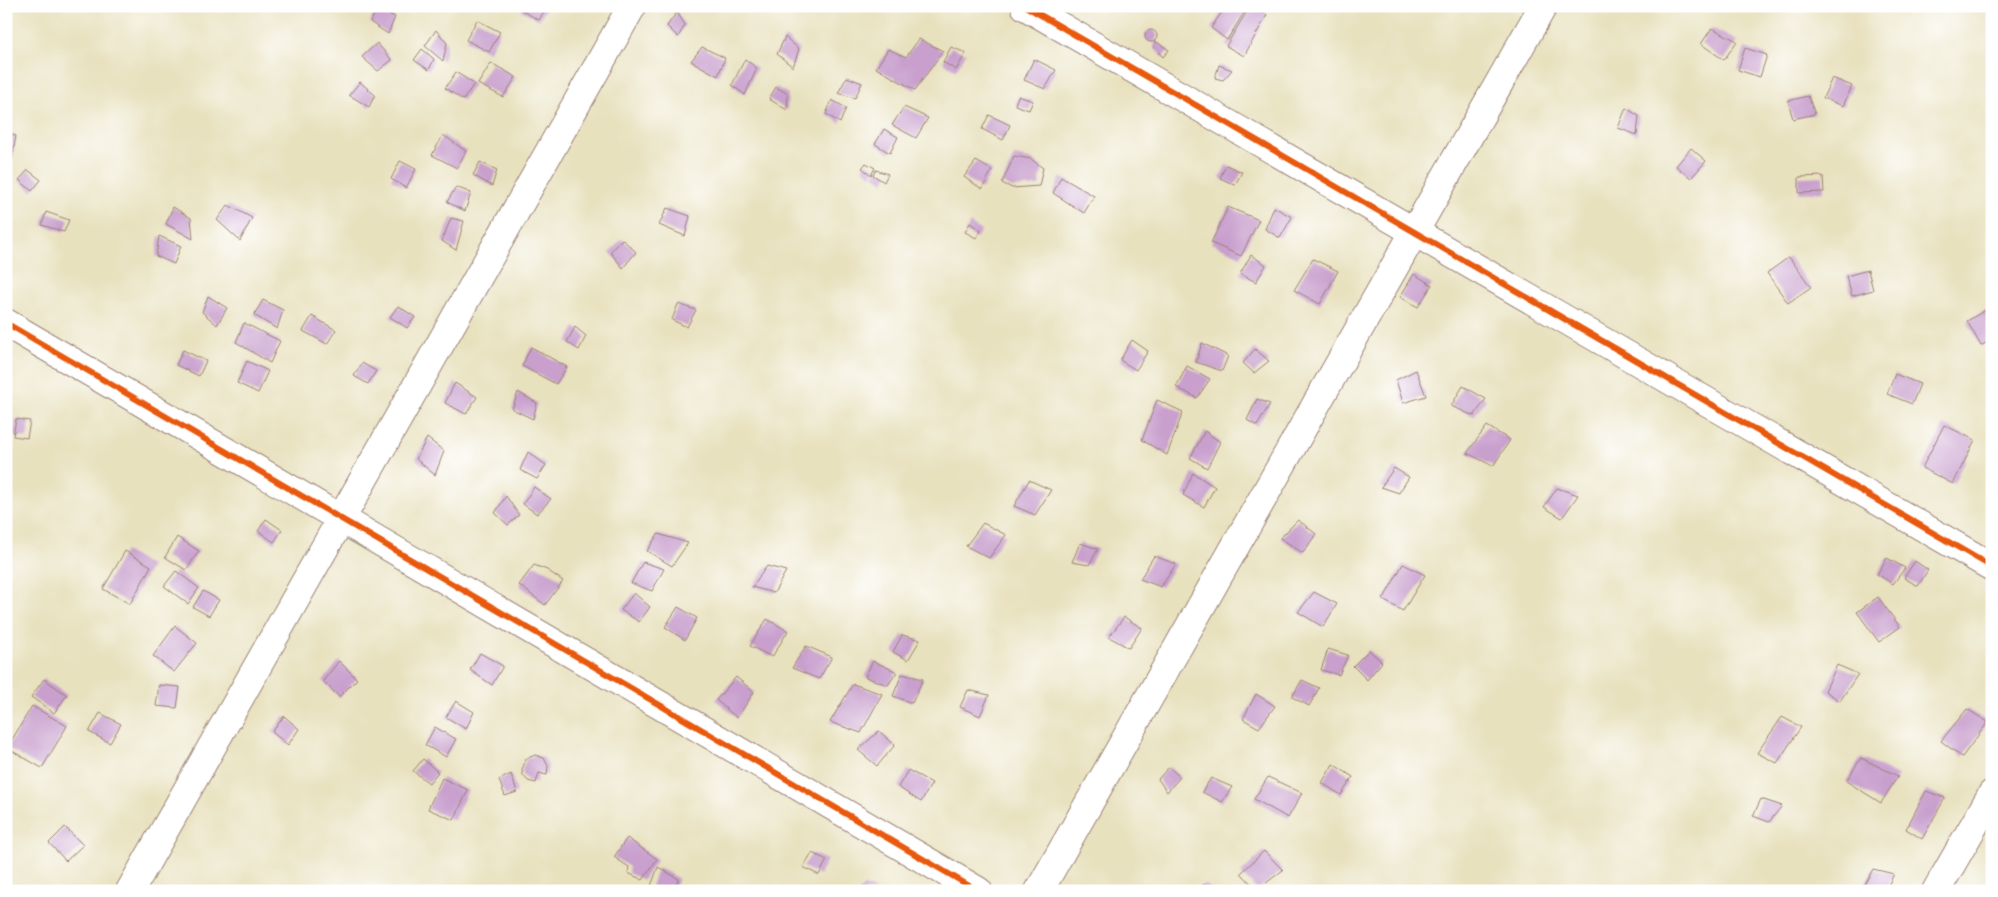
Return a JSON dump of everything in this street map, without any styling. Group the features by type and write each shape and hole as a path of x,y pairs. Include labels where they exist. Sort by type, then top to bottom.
{"street":[{"path":"130,891 632,6"},
{"path":"1025,6 1992,567"},
{"path":"1039,891 1543,6"},
{"path":"6,323 978,891"},
{"path":"1936,891 1992,794"}],"building":[{"path":"524,6 547,6 539,20 521,10"},
{"path":"1226,6 1248,6 1227,40 1211,28"},
{"path":"1250,6 1254,6 1267,15 1244,56 1226,46"},
{"path":"377,9 395,17 388,34 370,22"},
{"path":"677,12 685,25 678,37 667,26"},
{"path":"477,20 500,32 489,52 466,40"},
{"path":"1712,28 1737,41 1724,60 1701,44"},
{"path":"436,30 447,43 443,61 425,46"},
{"path":"1149,30 1153,30 1157,36 1153,42 1149,42 1145,38 1145,34"},
{"path":"785,37 799,49 793,67 777,54"},
{"path":"919,39 943,51 915,90 876,68 888,49 906,57"},
{"path":"1155,41 1169,50 1163,57 1154,48"},
{"path":"377,43 392,60 378,71 362,57"},
{"path":"702,47 725,58 718,76 691,61"},
{"path":"951,47 966,53 956,70 943,62"},
{"path":"1745,48 1767,55 1760,77 1738,70"},
{"path":"422,49 434,59 429,70 414,60"},
{"path":"745,59 757,68 745,95 732,85"},
{"path":"1034,59 1056,70 1045,89 1024,80"},
{"path":"491,63 516,77 503,97 478,84"},
{"path":"1219,65 1232,70 1223,80 1215,78"},
{"path":"456,72 474,84 463,100 445,88"},
{"path":"847,77 862,83 855,98 838,93"},
{"path":"1832,78 1852,86 1843,106 1823,98"},
{"path":"360,82 375,95 369,107 349,95"},
{"path":"776,87 788,94 787,110 769,99"},
{"path":"1018,96 1033,101 1029,110 1015,105"},
{"path":"1808,96 1815,114 1793,119 1788,101"},
{"path":"832,100 846,108 840,123 826,114"},
{"path":"904,107 928,118 916,138 892,125"},
{"path":"1626,108 1639,116 1637,135 1618,128"},
{"path":"989,115 1010,125 1003,140 982,129"},
{"path":"884,129 898,137 890,153 875,144"},
{"path":"6,131 16,136 12,159 6,166"},
{"path":"443,135 466,151 457,168 432,155"},
{"path":"1691,148 1706,161 1691,178 1676,166"},
{"path":"1014,156 1031,159 1043,168 1039,186 1012,188 1002,183"},
{"path":"400,161 416,169 406,188 391,179"},
{"path":"976,161 992,170 982,189 964,177"},
{"path":"480,162 497,170 492,186 473,175"},
{"path":"866,163 875,168 871,175 862,168"},
{"path":"1226,165 1242,172 1235,185 1220,178"},
{"path":"28,170 41,180 32,191 19,180"},
{"path":"876,170 888,174 884,182 873,175"},
{"path":"1823,176 1824,192 1799,193 1799,177"},
{"path":"1061,177 1094,196 1084,213 1053,193"},
{"path":"456,187 471,193 465,211 447,202"},
{"path":"228,205 252,218 240,241 217,220"},
{"path":"173,207 191,218 193,239 166,224"},
{"path":"1228,207 1259,220 1241,256 1211,243"},
{"path":"1274,207 1292,217 1280,238 1265,229"},
{"path":"667,208 690,216 685,236 659,225"},
{"path":"46,212 69,220 64,232 42,225"},
{"path":"451,218 464,221 456,250 442,241"},
{"path":"970,223 981,231 976,238 965,232"},
{"path":"159,236 181,246 174,264 156,256"},
{"path":"622,239 636,252 623,268 610,252"},
{"path":"1251,255 1266,265 1256,282 1240,274"},
{"path":"1789,257 1811,287 1788,303 1767,273"},
{"path":"1313,259 1338,271 1320,304 1294,290"},
{"path":"1868,270 1873,290 1852,296 1846,276"},
{"path":"1414,274 1432,285 1418,307 1400,297"},
{"path":"208,296 227,308 217,325 202,312"},
{"path":"263,300 283,310 277,329 254,315"},
{"path":"678,304 696,310 687,327 672,320"},
{"path":"398,306 415,317 407,328 390,317"},
{"path":"1987,309 1992,316 1992,339 1981,346 1967,321"},
{"path":"312,316 336,330 327,344 303,331"},
{"path":"244,323 280,341 270,363 236,342"},
{"path":"575,327 586,336 579,350 567,342"},
{"path":"1132,340 1148,351 1136,370 1120,360"},
{"path":"1202,343 1228,356 1222,371 1196,362"},
{"path":"531,347 567,367 556,384 522,366"},
{"path":"1255,349 1269,361 1254,373 1243,363"},
{"path":"183,350 206,361 199,376 176,365"},
{"path":"247,361 268,371 258,393 237,383"},
{"path":"362,363 376,371 368,384 354,376"},
{"path":"1187,366 1210,379 1197,398 1176,387"},
{"path":"1416,370 1426,396 1403,403 1396,380"},
{"path":"1895,374 1920,384 1912,404 1887,394"},
{"path":"455,383 477,397 466,414 445,403"},
{"path":"1463,386 1486,399 1474,416 1451,406"},
{"path":"518,392 537,403 533,419 512,409"},
{"path":"1257,399 1270,404 1257,426 1247,420"},
{"path":"1157,400 1183,412 1167,455 1142,440"},
{"path":"16,419 30,421 27,438 13,436"},
{"path":"1944,425 1975,440 1953,484 1922,468"},
{"path":"1487,426 1510,440 1493,466 1467,453"},
{"path":"1205,431 1220,442 1207,468 1190,458"},
{"path":"427,438 444,451 435,475 416,459"},
{"path":"528,452 546,465 537,479 520,470"},
{"path":"1394,468 1409,477 1399,493 1381,487"},
{"path":"1193,473 1215,487 1204,507 1183,495"},
{"path":"1029,480 1051,490 1035,515 1014,506"},
{"path":"534,487 551,499 537,514 523,504"},
{"path":"1557,488 1578,495 1562,518 1544,507"},
{"path":"506,496 519,515 508,525 495,513"},
{"path":"266,519 282,530 274,542 258,531"},
{"path":"1298,520 1316,534 1303,553 1280,538"},
{"path":"983,523 1006,535 989,558 966,546"},
{"path":"658,534 688,543 672,566 647,551"},
{"path":"177,537 199,551 186,570 165,557"},
{"path":"1080,543 1098,549 1089,565 1072,562"},
{"path":"125,551 151,566 130,604 103,589"},
{"path":"1154,556 1176,564 1161,587 1140,579"},
{"path":"1887,558 1905,568 1893,584 1877,574"},
{"path":"1915,561 1928,570 1918,586 1904,578"},
{"path":"643,562 664,569 652,591 631,583"},
{"path":"1403,564 1425,575 1403,611 1383,600"},
{"path":"534,565 547,570 563,581 545,605 519,585"},
{"path":"767,566 786,571 774,593 752,587"},
{"path":"176,571 199,588 188,604 164,586"},
{"path":"203,591 219,600 209,616 193,607"},
{"path":"1314,592 1337,604 1323,627 1298,612"},
{"path":"634,593 650,607 639,622 621,610"},
{"path":"1878,597 1900,627 1879,642 1857,612"},
{"path":"678,607 697,618 685,640 665,627"},
{"path":"1124,617 1142,628 1129,648 1109,637"},
{"path":"767,619 788,631 772,657 750,646"},
{"path":"175,626 197,643 174,672 153,656"},
{"path":"902,635 920,640 908,660 893,652"},
{"path":"806,646 832,657 819,679 792,668"},
{"path":"1328,649 1348,655 1339,675 1321,670"},
{"path":"1369,650 1382,662 1367,680 1353,666"},
{"path":"480,653 503,666 492,685 470,670"},
{"path":"339,661 357,679 339,697 323,681"},
{"path":"873,661 897,672 888,685 865,677"},
{"path":"1837,665 1858,674 1840,701 1825,691"},
{"path":"902,674 923,679 912,703 893,696"},
{"path":"736,677 754,692 737,718 716,700"},
{"path":"44,679 67,695 54,713 31,697"},
{"path":"1302,680 1319,688 1309,706 1292,697"},
{"path":"853,684 882,694 861,733 830,722"},
{"path":"159,685 180,687 177,708 156,706"},
{"path":"968,690 989,695 980,716 960,707"},
{"path":"1256,694 1275,706 1259,728 1243,719"},
{"path":"456,701 474,712 466,729 446,717"},
{"path":"32,706 67,726 42,768 7,748"},
{"path":"1967,709 1988,722 1962,757 1941,741"},
{"path":"100,713 121,724 110,743 89,732"},
{"path":"284,716 299,729 288,745 272,732"},
{"path":"1782,717 1801,727 1777,763 1757,753"},
{"path":"435,727 456,739 446,757 425,745"},
{"path":"879,731 895,745 877,766 858,750"},
{"path":"535,755 544,758 548,766 547,775 539,773 536,783 528,781 523,775 522,770 526,759"},
{"path":"1861,758 1898,776 1881,803 1846,781"},
{"path":"423,759 438,772 429,783 413,771"},
{"path":"1333,764 1353,777 1341,795 1322,783"},
{"path":"1169,767 1180,777 1167,792 1158,779"},
{"path":"908,770 932,783 921,802 898,787"},
{"path":"511,774 517,792 505,796 499,780"},
{"path":"1268,777 1302,793 1288,818 1254,799"},
{"path":"442,778 468,790 454,820 428,809"},
{"path":"1211,778 1232,787 1222,802 1202,792"},
{"path":"1926,791 1945,798 1922,839 1906,829"},
{"path":"1761,799 1782,806 1769,822 1753,816"},
{"path":"6,804 11,806 6,814"},
{"path":"65,827 83,845 66,861 49,843"},
{"path":"627,838 657,859 643,880 628,873 629,867 614,857"},
{"path":"1264,851 1283,870 1257,890 1241,873"},
{"path":"812,853 827,860 819,875 803,867"},
{"path":"658,867 679,879 672,891 659,891 651,886"},
{"path":"1873,869 1894,874 1885,891 1862,889"},
{"path":"1204,884 1215,891 1198,891"},
{"path":"864,886 876,891 859,891"}],"cycle path":[{"path":"1025,6 1992,567"},
{"path":"6,323 978,891"}]}
